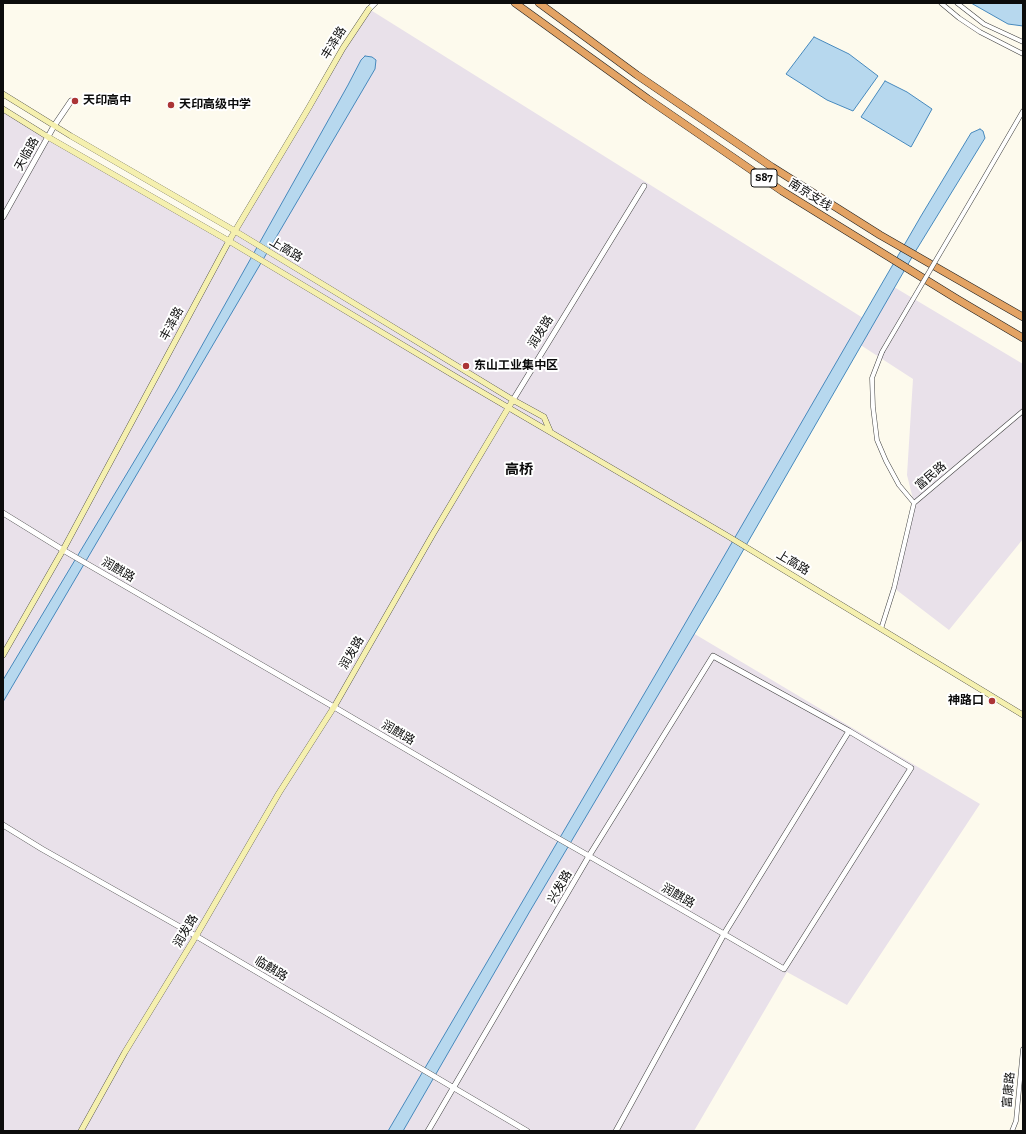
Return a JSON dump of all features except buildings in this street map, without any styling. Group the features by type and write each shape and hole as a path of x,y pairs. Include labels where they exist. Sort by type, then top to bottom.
{"highway":[{"name":"南京支线","path":"515,3 648,99 782,191 1023,338"},
{"name":"南京支线","path":"539,3 637,76 772,167 880,235 1023,317"}],"main road":[{"name":"丰泽路","path":"3,654 63,550 229,241 343,48 369,9"},
{"name":"上高路","path":"3,94 54,126 235,231 513,400 544,417 550,431"},
{"name":"上高路","path":"3,108 463,381 726,534 1023,715"},
{"name":"润发路","path":"81,1131 125,1052 196,936 279,793 334,707 433,534 513,400"}],"street":[{"path":"369,9 375,3"},
{"path":"941,3 959,18 980,32 1023,54"},
{"path":"957,3 984,24 1023,42"},
{"name":"天临路","path":"3,217 48,136 71,100"},
{"path":"914,503 899,485 877,440 873,407 872,378 882,352 1023,111"},
{"name":"润发路","path":"513,400 644,186"},
{"name":"富民路","path":"881,629 894,588 914,503 1023,410"},
{"name":"润麒路","path":"3,513 63,550 784,969 911,768 849,731"},
{"name":"兴发路","path":"428,1131 590,856 713,656 849,731"},
{"path":"616,1131 724,934 849,731"},
{"name":"临麒路","path":"3,825 42,849 196,936 527,1131"},
{"name":"富康路","path":"1012,1131 1016,1121 1023,1050"}],"shaded area":[{"path":"369,9 871,323 894,287 1023,364 1023,539 949,630 894,588 914,503 907,475 913,379 859,344 693,633 980,804 847,1005 787,972 694,1131 3,1131 3,109 229,241"}],"water":[{"path":"971,3 1023,3 1023,26 1008,24"},
{"path":"814,37 849,54 878,76 853,111 827,100 786,74"},
{"path":"365,56 372,57 376,60 375,69 3,702 3,680 177,390 361,60"},
{"path":"885,81 907,92 932,109 911,147 861,117"},
{"path":"980,129 983,131 985,138 915,252 718,594 530,911 403,1131 388,1131 657,672 921,216 971,133"}],"place":[{"name":"天印高中","path":"75,101"},
{"name":"天印高级中学","path":"171,105"},
{"name":"东山工业集中区","path":"466,366"},
{"name":"神路口","path":"992,701"}],"district":[{"name":"高桥","path":"519,470"}]}
